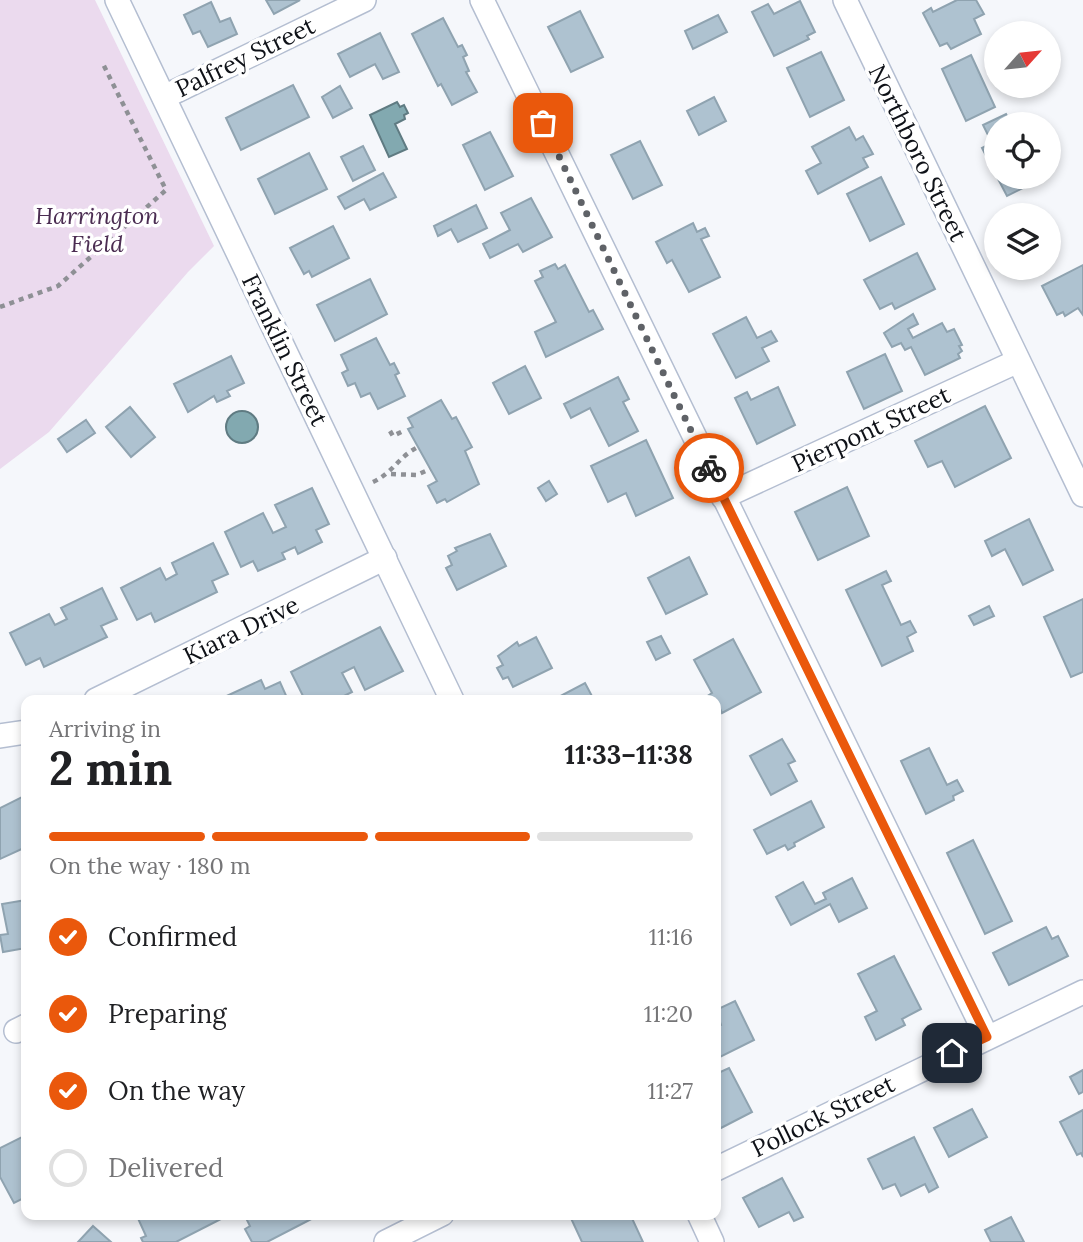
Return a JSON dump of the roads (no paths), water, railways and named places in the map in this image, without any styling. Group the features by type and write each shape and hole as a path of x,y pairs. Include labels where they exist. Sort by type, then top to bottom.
{"street":[{"name":"Franklin Street","path":"117,0 450,695"},
{"name":"Palfrey Street","path":"163,97 364,0"},
{"path":"482,0 987,1037"},
{"name":"Northboro Street","path":"845,0 1083,495"},
{"name":"Pierpont Street","path":"723,497 1018,361"},
{"name":"Kiara Drive","path":"106,695 384,558"},
{"path":"0,736 21,733"},
{"name":"Pollock Street","path":"721,1167 1083,992"},
{"path":"386,1242 430,1220"},
{"path":"702,1220 712,1242"}],"water":[{"path":"397,102 400,107 404,105 408,113 404,115 405,119 395,124 407,149 389,157 370,115"},
{"path":"242,411 253,416 258,427 253,438 242,443 231,438 226,427 231,416"}],"park label":[{"name":"Harrington Field","path":"97,229"}]}
